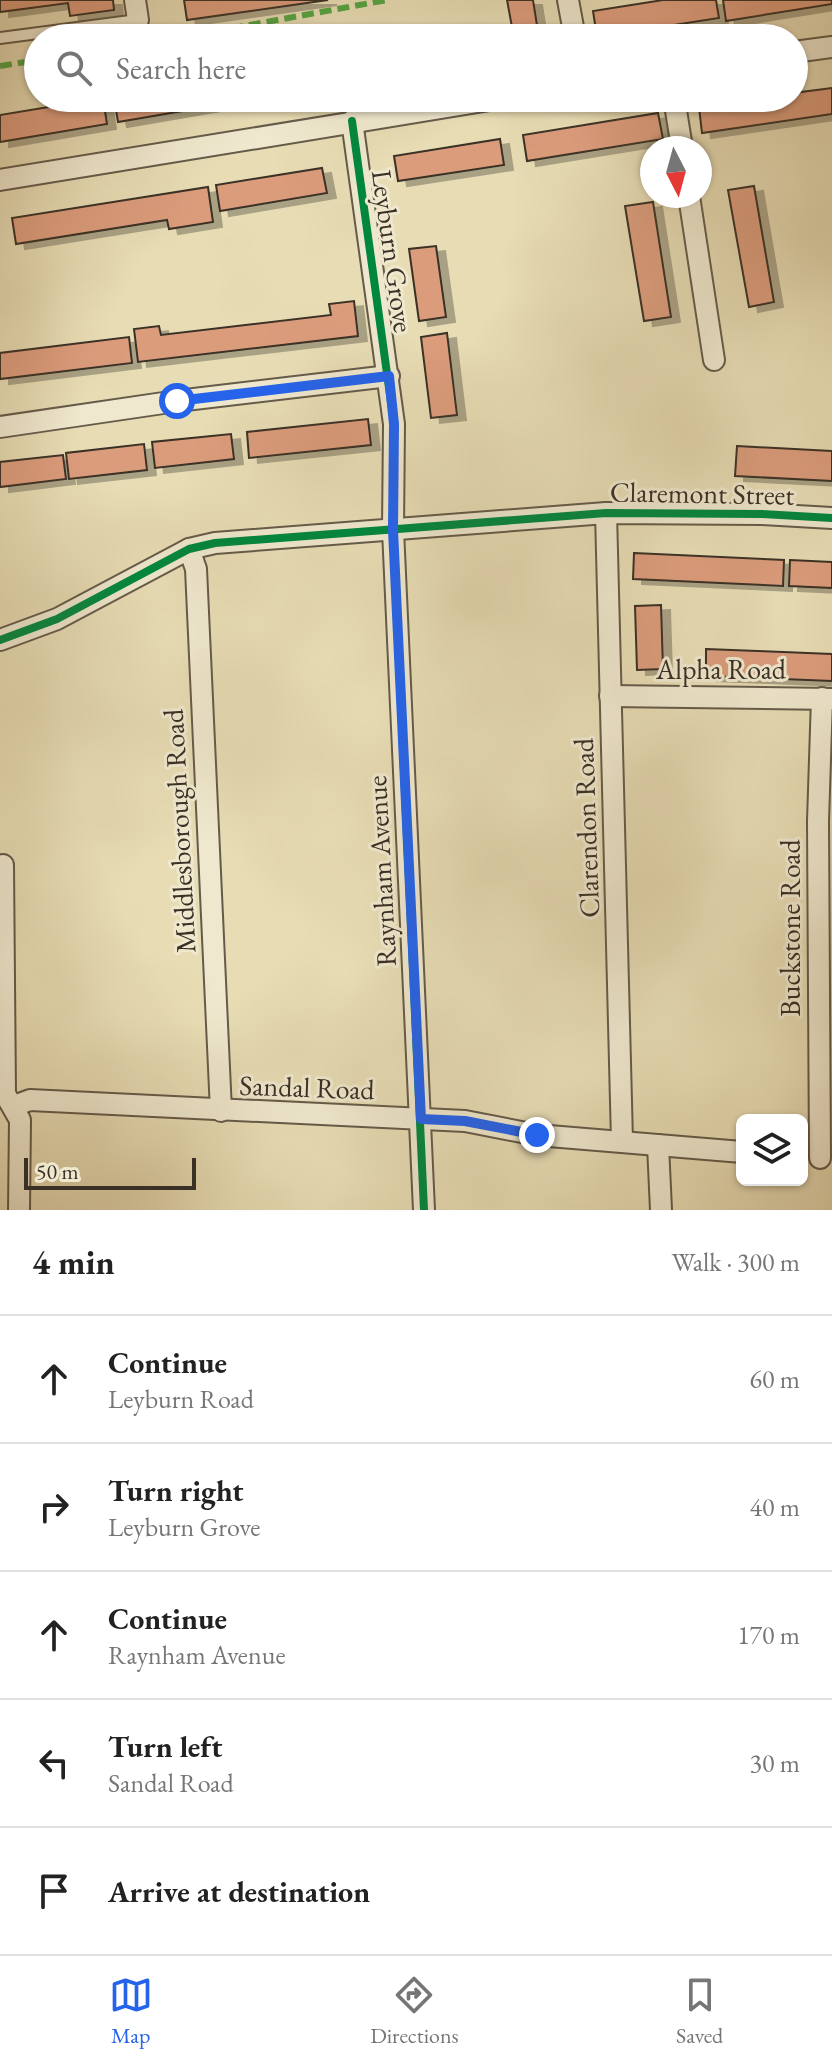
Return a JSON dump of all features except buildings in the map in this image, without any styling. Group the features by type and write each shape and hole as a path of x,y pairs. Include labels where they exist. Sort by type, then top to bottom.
{"street":[{"path":"568,0 572,24"},
{"path":"808,50 832,47"},
{"path":"0,180 411,112"},
{"path":"676,112 680,136"},
{"name":"Leyburn Grove","path":"352,121 394,424 393,530"},
{"path":"691,208 714,360"},
{"path":"0,427 177,401 389,376"},
{"name":"Claremont Street","path":"0,640 57,619 189,549 215,543 606,513 762,514 832,518"},
{"name":"Clarendon Road","path":"606,513 622,1141"},
{"name":"Raynham Avenue","path":"393,530 424,1210"},
{"name":"Middlesborough Road","path":"189,549 196,569 221,1111"},
{"name":"Alpha Road","path":"610,696 827,698"},
{"name":"Buckstone Road","path":"818,1158 825,1049 818,821 827,698"},
{"path":"3,865 5,1094 20,1120 19,1210"},
{"name":"Sandal Road","path":"14,1106 30,1100 465,1121 537,1135 736,1152"},
{"path":"658,1145 661,1210"}],"lane":[{"path":"68,24 136,10"},
{"path":"0,38 24,33"}],"marked path":[{"path":"255,24 387,0"},
{"path":"0,66 24,62"}],"cycle path":[{"path":"352,121 394,424 393,530 424,1210"},
{"path":"0,640 57,619 189,549 215,543 606,513 762,514 832,518"}],"route":[{"path":"177,401 389,376 394,424 393,530 421,1119 465,1121 537,1135"}]}
